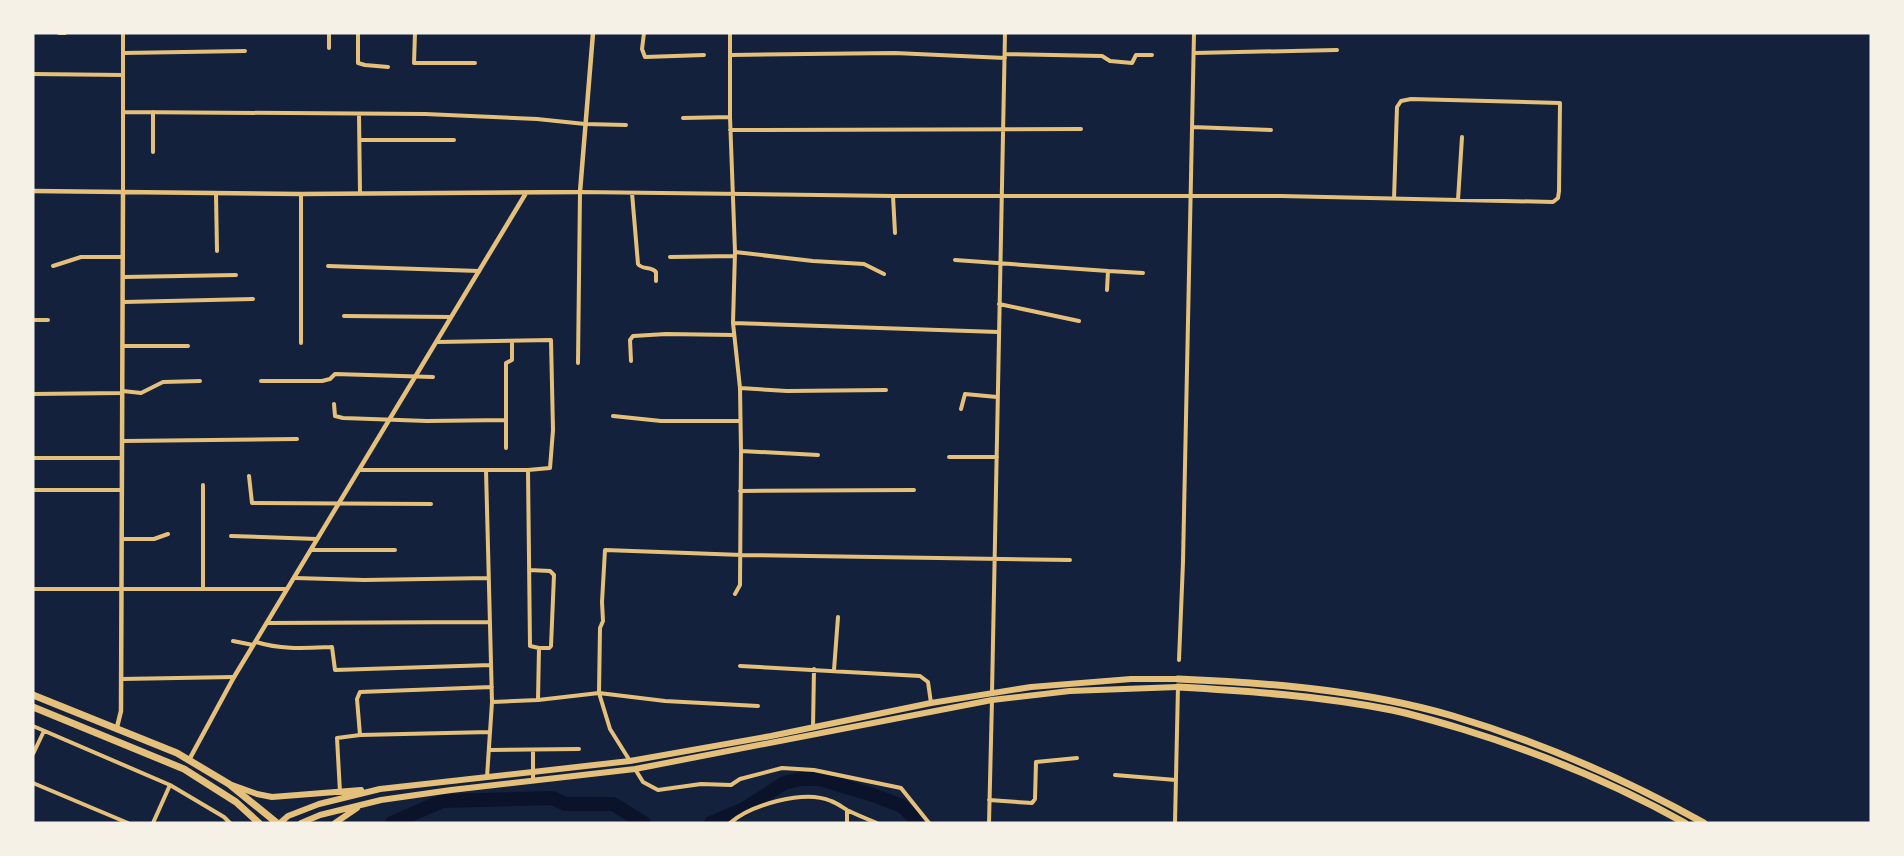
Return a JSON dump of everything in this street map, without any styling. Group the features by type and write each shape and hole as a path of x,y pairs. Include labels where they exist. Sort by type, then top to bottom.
{"highway":[{"path":"1178,683 1364,705 1426,719 1502,741 1558,762 1655,806 1685,823"},
{"path":"1178,683 1288,686 1381,700 1452,716 1504,733 1591,767 1704,823"},
{"path":"33,695 117,727 189,760 229,784 279,823"},
{"path":"33,707 184,769 237,802 259,823"},
{"path":"112,739 117,727"}],"main road":[{"path":"1069,683 1070,691"},
{"path":"229,784 272,797 373,790 630,761 992,693 1069,683 1178,683"},
{"path":"301,823 320,815 365,803 451,790 635,769 992,700 1070,691 1178,683"},
{"path":"873,715 874,723"},
{"path":"279,823 288,816 320,804 373,790"},
{"path":"335,823 339,818 365,803"}],"street":[{"path":"59,33 65,33"},
{"path":"117,727 121,711 124,346 123,33"},
{"path":"329,33 329,48"},
{"path":"358,33 358,63 365,66 388,67"},
{"path":"415,33 414,63 476,63"},
{"path":"578,363 580,192 593,33"},
{"path":"644,33 642,50 645,57 704,55"},
{"path":"730,33 729,117 734,254 733,323 740,388 741,451 740,585 735,594"},
{"path":"992,693 1005,33"},
{"path":"1179,660 1184,562 1194,33"},
{"path":"1194,53 1337,50"},
{"path":"123,53 245,51"},
{"path":"731,55 895,53 1102,56 1110,61 1132,63 1136,55 1152,55"},
{"path":"33,74 123,75"},
{"path":"33,191 216,194 580,192 1556,201 1559,191 1560,102 1452,99 1401,101 1397,107 1394,199"},
{"path":"123,112 475,115 626,125"},
{"path":"153,112 153,152"},
{"path":"359,114 360,193"},
{"path":"683,118 729,117"},
{"path":"1192,128 1271,130"},
{"path":"730,130 1081,129"},
{"path":"1458,200 1462,137"},
{"path":"360,140 454,140"},
{"path":"189,760 234,677 361,470 526,193"},
{"path":"216,194 216,251"},
{"path":"301,194 301,343"},
{"path":"632,194 638,264 654,269 656,281"},
{"path":"893,196 895,233"},
{"path":"670,257 734,254 864,264 884,274"},
{"path":"53,266 81,257 124,257"},
{"path":"955,260 1143,273"},
{"path":"328,266 479,271"},
{"path":"1107,290 1108,271"},
{"path":"124,276 236,275"},
{"path":"124,302 253,299"},
{"path":"999,304 1079,321"},
{"path":"344,316 451,317"},
{"path":"33,320 48,321"},
{"path":"733,323 999,332"},
{"path":"631,361 630,340 633,336 734,335"},
{"path":"506,448 506,363 512,360 512,341"},
{"path":"361,470 550,468 553,430 551,341 437,342"},
{"path":"124,346 188,346"},
{"path":"261,381 327,380 335,374 434,377"},
{"path":"33,394 141,393 163,382 200,381"},
{"path":"740,388 886,390"},
{"path":"961,409 965,394 998,397"},
{"path":"334,404 336,417 390,420 506,420"},
{"path":"613,416 661,421 740,421"},
{"path":"123,441 297,439"},
{"path":"741,451 818,455"},
{"path":"949,457 997,457"},
{"path":"33,458 123,458"},
{"path":"486,470 492,687 487,777"},
{"path":"528,470 529,570 530,646 549,648 551,646 554,575 550,571 529,570"},
{"path":"249,476 251,503 431,504"},
{"path":"203,485 203,587"},
{"path":"33,490 122,490"},
{"path":"740,490 914,490"},
{"path":"122,539 154,539 168,534"},
{"path":"231,536 318,539"},
{"path":"311,550 395,550"},
{"path":"630,761 610,729 599,693 605,550 739,555 1070,560"},
{"path":"295,578 364,580 489,578"},
{"path":"33,589 122,590 203,587 289,589"},
{"path":"834,670 838,617"},
{"path":"268,623 489,622"},
{"path":"233,641 289,649 332,647 335,670 491,665"},
{"path":"538,700 539,648"},
{"path":"740,666 924,677 928,682 931,703"},
{"path":"813,727 814,669"},
{"path":"121,679 234,677"},
{"path":"1175,823 1178,683"},
{"path":"360,735 357,699 360,692 492,687"},
{"path":"492,702 538,700 599,693 665,701 758,706"},
{"path":"989,823 992,700"},
{"path":"33,726 171,785 230,823"},
{"path":"33,754 44,731"},
{"path":"340,792 337,740 340,737 490,732"},
{"path":"490,750 579,749"},
{"path":"533,750 533,780"},
{"path":"989,800 1032,803 1035,799 1036,762 1077,758"},
{"path":"635,769 643,782 658,790 701,784 731,785 746,778 782,768 814,770 901,788 929,823"},
{"path":"1114,775 1176,780"},
{"path":"33,783 128,823"},
{"path":"153,823 171,785"},
{"path":"730,823 741,814 791,798 830,800 877,823"},
{"path":"847,823 848,810"}],"waterway":[{"path":"711,823 744,809 784,783 801,779 820,779 873,795 902,806 919,823"},
{"path":"392,823 442,801 553,798 565,804 613,804 644,823"}]}
